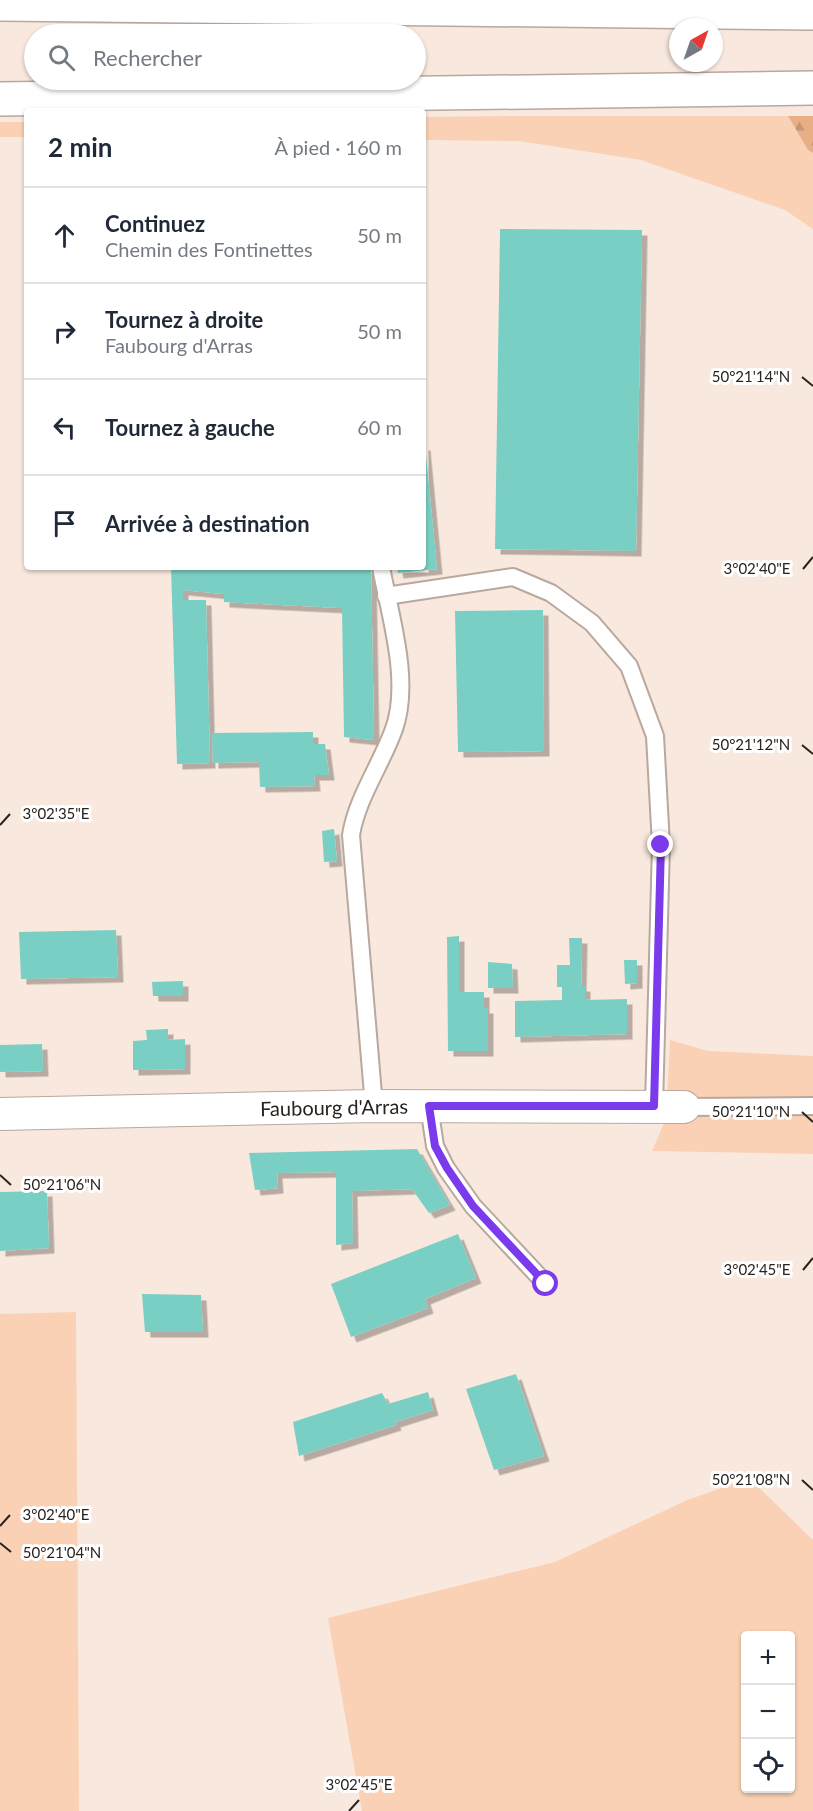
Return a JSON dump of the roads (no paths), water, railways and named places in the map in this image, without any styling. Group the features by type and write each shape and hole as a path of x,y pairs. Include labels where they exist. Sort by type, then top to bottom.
{"main road":[{"path":"0,4 813,13"},
{"path":"0,99 813,88"}],"street":[{"name":"Faubourg d'Arras","path":"0,1114 374,1106 669,1106"}],"lane":[{"path":"374,1106 351,835 358,811 395,727 399,709 400,671 382,570"},
{"path":"386,596 513,577 550,593 592,623 629,666 655,736 661,845 669,1106"},
{"path":"429,1106 435,1146 451,1175 473,1206 546,1284"},
{"name":"Faubourg d'Arras","path":"669,1106 813,1106"}]}
